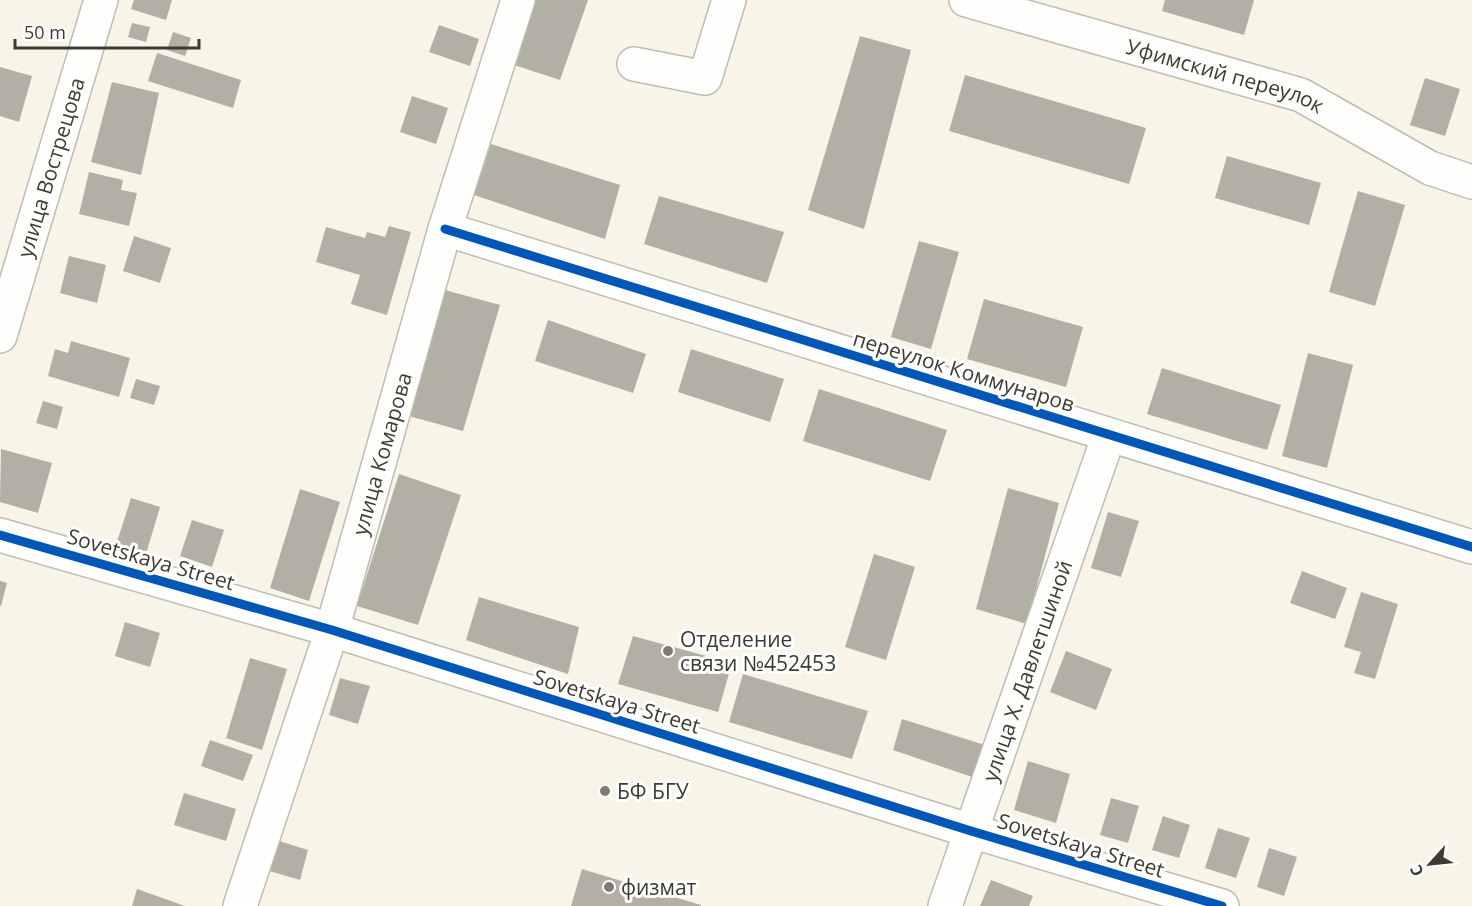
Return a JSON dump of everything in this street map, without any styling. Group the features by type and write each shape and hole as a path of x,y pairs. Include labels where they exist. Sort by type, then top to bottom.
{"street":[{"name":"улица Вострецова","path":"0,336 101,0"},
{"name":"улица Комарова","path":"240,906 332,630 445,229 518,0"},
{"path":"634,64 705,78 729,0"},
{"name":"Уфимский переулок","path":"966,0 1301,95 1430,168 1472,182"},
{"name":"переулок Коммунаров","path":"445,229 1472,547"},
{"name":"улица Х. Давлетшиной","path":"945,906 1109,435"},
{"name":"Sovetskaya Street","path":"0,535 332,630 970,831 1222,906"}],"building":[{"path":"134,0 172,0 166,20 131,9"},
{"path":"535,0 588,0 560,80 514,65"},
{"path":"1165,0 1254,0 1244,35 1162,11"},
{"path":"132,23 150,27 146,42 128,37"},
{"path":"439,25 479,39 470,66 429,52"},
{"path":"173,32 191,38 185,56 167,50"},
{"path":"860,36 911,50 864,229 808,210"},
{"path":"157,53 241,80 233,108 148,81"},
{"path":"0,67 32,76 19,122 0,116"},
{"path":"965,75 1146,128 1129,184 949,131"},
{"path":"1425,78 1460,89 1445,136 1410,125"},
{"path":"112,82 159,93 141,175 91,162"},
{"path":"412,96 448,108 436,144 400,132"},
{"path":"491,144 620,185 605,239 474,195"},
{"path":"1227,156 1321,183 1309,225 1215,198"},
{"path":"89,172 123,180 121,190 137,193 129,226 79,214"},
{"path":"1358,191 1405,205 1375,306 1329,292"},
{"path":"659,196 784,232 767,283 644,244"},
{"path":"389,226 411,232 387,315 351,304 360,275 316,262 326,227 365,238 367,232 385,237"},
{"path":"134,236 171,248 160,283 123,271"},
{"path":"919,241 959,252 931,349 891,337"},
{"path":"69,256 106,265 97,303 60,293"},
{"path":"445,290 500,305 463,431 409,416"},
{"path":"984,299 1083,327 1066,387 967,359"},
{"path":"548,320 646,354 633,393 535,361"},
{"path":"71,341 130,358 119,397 48,376 55,349 68,353"},
{"path":"691,349 784,379 770,422 678,392"},
{"path":"1308,353 1353,365 1327,468 1282,456"},
{"path":"1162,368 1281,405 1267,450 1147,414"},
{"path":"136,379 160,386 154,405 130,398"},
{"path":"819,389 947,430 930,481 803,441"},
{"path":"43,401 63,407 57,429 36,423"},
{"path":"1,449 52,463 38,513 0,502"},
{"path":"399,474 461,495 418,625 357,606"},
{"path":"1008,488 1059,503 1027,624 976,609"},
{"path":"300,489 340,502 309,601 270,588"},
{"path":"131,498 160,507 146,554 116,545"},
{"path":"1108,512 1139,521 1121,577 1091,568"},
{"path":"192,520 224,530 212,567 180,556"},
{"path":"874,554 915,567 886,660 845,647"},
{"path":"1302,571 1347,588 1335,619 1290,603"},
{"path":"0,581 7,583 1,606 0,606"},
{"path":"1361,592 1398,604 1375,679 1354,673 1361,652 1344,647"},
{"path":"479,597 579,627 568,674 466,640"},
{"path":"125,622 160,633 150,667 115,656"},
{"path":"633,636 732,663 718,712 618,684"},
{"path":"1066,651 1112,669 1096,710 1050,692"},
{"path":"250,658 287,669 262,750 226,738"},
{"path":"743,674 868,711 852,759 729,722"},
{"path":"340,678 370,686 358,724 329,715"},
{"path":"902,719 985,745 975,778 893,750"},
{"path":"210,740 253,755 243,781 201,766"},
{"path":"1028,761 1070,774 1056,823 1014,810"},
{"path":"184,793 236,809 226,841 174,825"},
{"path":"1111,798 1139,806 1128,843 1100,835"},
{"path":"1163,816 1190,825 1179,858 1152,850"},
{"path":"1218,828 1250,838 1236,878 1205,868"},
{"path":"276,840 308,850 300,880 266,870"},
{"path":"1269,848 1297,857 1284,896 1257,887"},
{"name":"физмат","path":"582,869 701,905 701,906 571,906"},
{"path":"991,880 1033,896 1029,906 980,906"},
{"path":"137,889 185,906 132,906"}],"cycle path":[{"path":"445,229 1472,547"},
{"path":"0,535 332,630 971,831 1222,906"}],"place":[{"name":"Отделение связи №452453","path":"668,651"},
{"name":"БФ БГУ","path":"605,791"},
{"name":"физмат","path":"609,887"}]}
